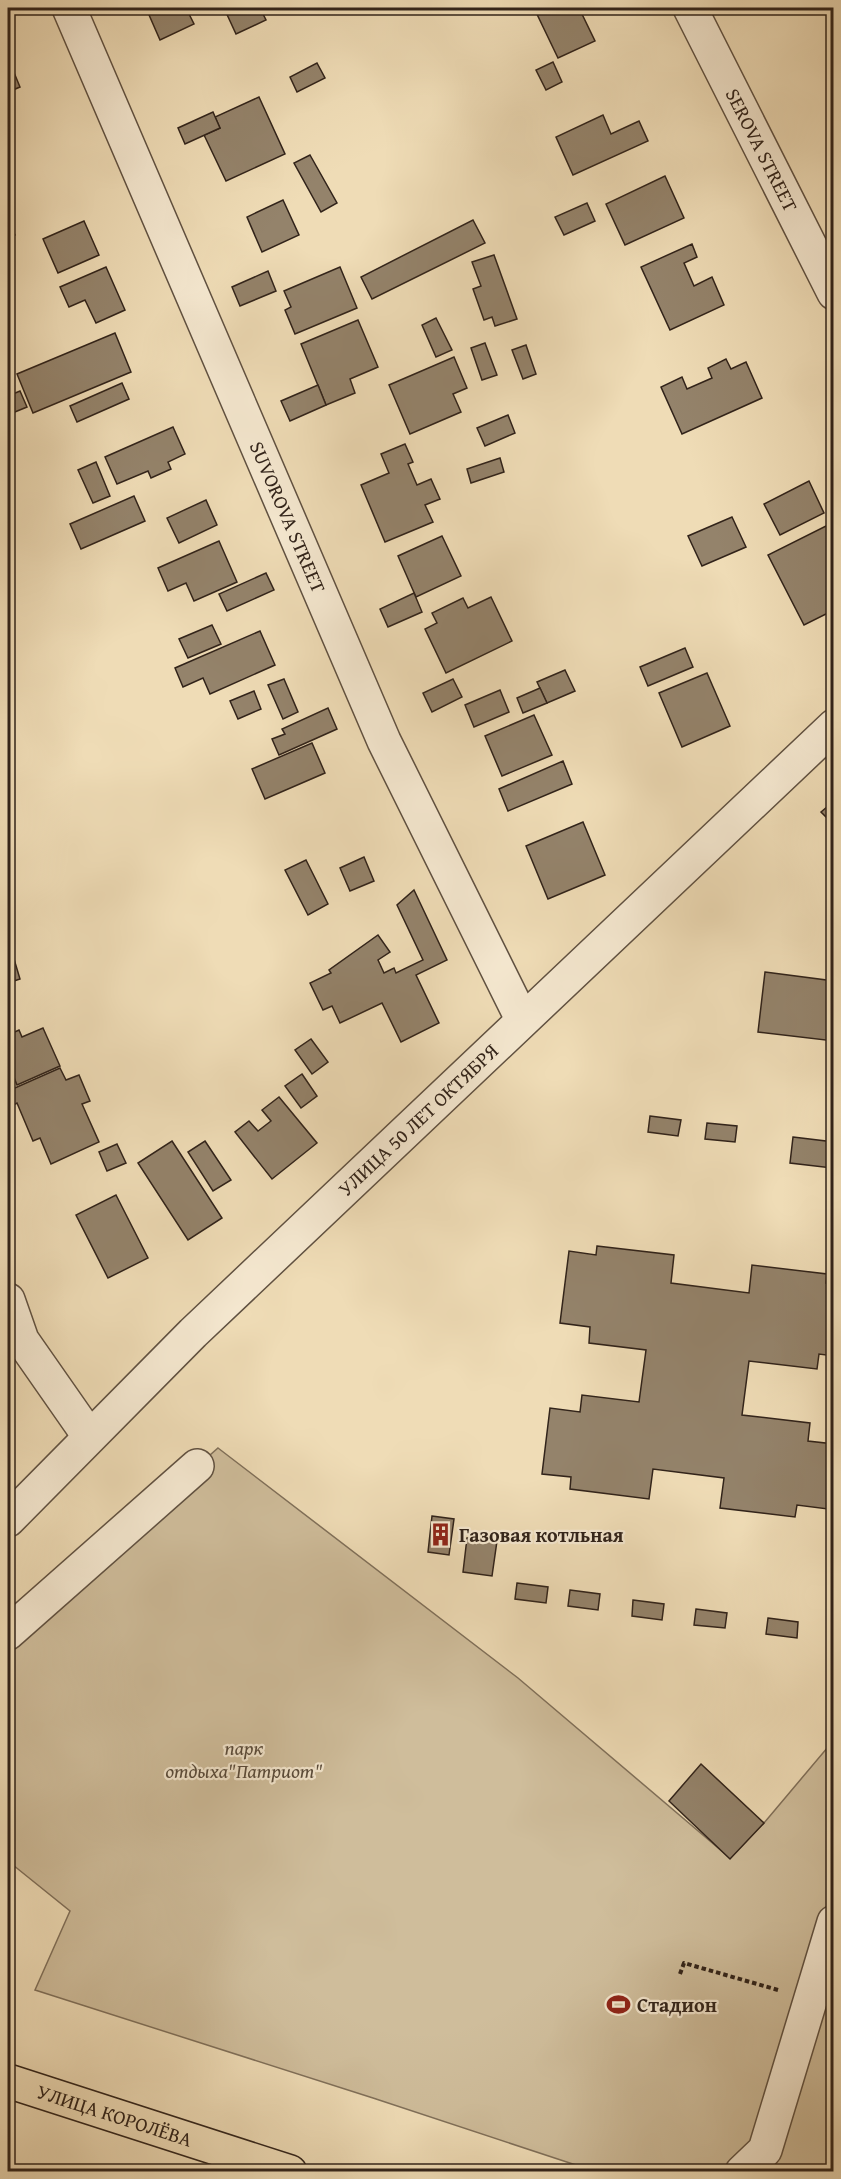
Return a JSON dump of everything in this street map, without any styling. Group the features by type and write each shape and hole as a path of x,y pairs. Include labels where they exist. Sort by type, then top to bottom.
{"main road":[{"name":"УЛИЦА КОРОЛЁВА","path":"8,2081 290,2172"}],"street":[{"name":"SUVOROVA STREET","path":"69,8 384,741 522,1019"},
{"name":"SEROVA STREET","path":"690,8 834,293"},
{"name":"УЛИЦА 50 ЛЕТ ОКТЯБРЯ","path":"8,1520 193,1333 834,726"},
{"path":"8,1300 22,1340 89,1436"},
{"path":"8,1633 197,1466"},
{"path":"742,2172 765,2150 808,1998 834,1922"}],"path":[{"path":"680,1974 684,1962 808,1998"}],"green space":[{"name":"парк отдыха\"Патриот\"","path":"218,1448 518,1678 730,1858 764,1823 833,1741 833,2171 594,2171 35,1990 70,1911 8,1861 8,1633"}],"building":[{"path":"146,8 186,8 194,24 160,40"},
{"path":"224,8 260,8 266,20 236,34"},
{"path":"534,8 579,8 595,41 558,58"},
{"path":"8,58 20,87 8,92"},
{"path":"553,62 562,82 546,90 536,70"},
{"path":"317,63 325,78 297,92 290,77"},
{"path":"259,97 285,154 226,181 204,135 220,128 215,117"},
{"path":"213,112 220,128 185,144 178,128"},
{"path":"603,115 611,134 639,121 648,141 573,175 556,137"},
{"path":"310,155 337,203 321,212 294,163"},
{"path":"665,176 684,218 625,245 606,204"},
{"path":"283,200 299,235 262,252 247,217"},
{"path":"587,203 595,221 564,235 555,217"},
{"path":"8,220 15,235 8,239"},
{"path":"473,220 485,243 372,299 361,277"},
{"path":"84,221 99,255 58,273 43,239"},
{"path":"692,244 697,257 684,263 694,286 712,277 724,305 670,330 641,267"},
{"path":"494,255 517,319 495,326 492,317 484,320 473,289 481,286 472,262"},
{"path":"106,267 125,310 96,323 85,300 69,307 60,287"},
{"path":"340,267 357,308 295,334 285,310 291,307 284,291"},
{"path":"268,271 276,291 240,306 232,287"},
{"path":"436,318 452,350 436,357 422,325"},
{"path":"358,320 378,367 350,379 355,393 326,405 301,344"},
{"path":"115,333 131,372 33,413 17,374"},
{"path":"485,343 497,375 482,380 471,348"},
{"path":"526,345 536,374 523,379 512,350"},
{"path":"454,357 467,388 453,394 461,412 410,434 389,385"},
{"path":"726,359 731,369 746,362 762,398 682,434 661,387 682,377 687,389 712,378 708,368"},
{"path":"122,383 129,399 77,422 70,406"},
{"path":"318,385 326,405 290,421 281,401"},
{"path":"20,391 27,407 10,414 8,396"},
{"path":"508,415 515,433 485,446 477,428"},
{"path":"173,427 185,454 168,462 171,469 151,478 148,471 117,484 105,457"},
{"path":"405,444 413,462 408,464 417,485 431,479 440,499 425,505 433,522 385,542 361,485 389,473 381,454"},
{"path":"500,458 504,472 471,483 467,469"},
{"path":"96,462 110,496 93,503 78,470"},
{"path":"809,481 824,513 780,535 764,504"},
{"path":"134,496 145,521 81,549 70,524"},
{"path":"206,500 217,525 179,543 167,518"},
{"path":"732,517 746,547 702,566 688,536"},
{"path":"834,522 834,610 804,625 768,555"},
{"path":"442,536 461,576 416,597 398,556"},
{"path":"219,541 237,582 194,601 186,583 168,591 158,568"},
{"path":"266,573 274,590 227,611 219,594"},
{"path":"414,593 422,612 388,627 380,609"},
{"path":"491,597 512,641 446,673 425,629 437,623 432,613 463,598 468,608"},
{"path":"212,625 221,644 188,658 179,639"},
{"path":"260,631 275,665 210,694 203,678 183,687 175,668"},
{"path":"685,648 693,667 648,686 640,667"},
{"path":"565,670 575,691 547,703 537,682"},
{"path":"707,673 730,726 682,747 659,693"},
{"path":"284,679 298,712 283,719 268,685"},
{"path":"453,679 462,697 432,712 423,693"},
{"path":"540,688 547,703 523,713 517,698"},
{"path":"500,690 509,712 474,727 465,705"},
{"path":"254,691 261,709 238,719 230,701"},
{"path":"328,708 337,729 279,755 272,739 285,734 282,729"},
{"path":"534,715 552,755 502,776 485,736"},
{"path":"312,743 325,773 265,799 252,769"},
{"path":"563,761 572,784 508,811 499,789"},
{"path":"834,801 834,825 821,812"},
{"path":"583,822 605,875 548,899 526,846"},
{"path":"364,857 374,881 350,891 340,868"},
{"path":"306,860 328,904 308,915 285,870"},
{"path":"414,890 447,960 416,975 439,1023 401,1042 382,1003 340,1023 332,1006 323,1010 310,983 331,973 329,970 378,935 390,952 378,960 384,973 394,968 396,973 423,960 397,905"},
{"path":"11,949 20,979 8,983 8,950"},
{"path":"765,972 834,981 834,1041 758,1032"},
{"path":"43,1028 60,1066 17,1085 8,1062 8,1035 19,1030 22,1037"},
{"path":"311,1039 328,1062 312,1074 295,1050"},
{"path":"60,1068 66,1080 79,1075 90,1101 82,1104 99,1142 51,1164 40,1138 33,1141 17,1103 8,1108 8,1091"},
{"path":"302,1074 317,1096 301,1108 285,1086"},
{"path":"279,1097 317,1143 272,1179 235,1132 249,1121 258,1131 271,1121 262,1110"},
{"path":"650,1116 681,1120 678,1136 648,1132"},
{"path":"707,1123 737,1126 735,1142 705,1139"},
{"path":"793,1137 834,1142 832,1168 790,1163"},
{"path":"172,1141 222,1218 188,1240 138,1163"},
{"path":"205,1141 231,1180 213,1191 188,1152"},
{"path":"117,1144 126,1163 107,1171 99,1152"},
{"path":"116,1195 148,1258 108,1278 76,1215"},
{"path":"597,1246 674,1255 671,1283 749,1293 752,1265 827,1274 826,1283 834,1284 834,1356 819,1354 817,1369 749,1361 742,1415 810,1423 808,1441 834,1444 828,1509 797,1505 795,1517 720,1508 724,1478 653,1469 649,1499 570,1489 571,1477 542,1474 550,1408 580,1412 582,1395 639,1402 646,1350 589,1343 590,1327 560,1323 569,1251 596,1255"},
{"name":"Газовая котльная","path":"432,1516 454,1519 449,1555 428,1552"},
{"path":"467,1538 497,1541 492,1576 463,1572"},
{"path":"517,1583 548,1587 546,1603 515,1599"},
{"path":"570,1590 600,1594 598,1610 568,1606"},
{"path":"633,1600 664,1604 662,1620 632,1616"},
{"path":"696,1609 727,1613 725,1628 694,1625"},
{"path":"768,1618 798,1622 797,1638 766,1634"},
{"path":"701,1764 764,1823 730,1859 669,1801"}],"place":[{"name":"Газовая котльная","path":"441,1535"},
{"name":"Стадион","path":"619,2005"}]}
